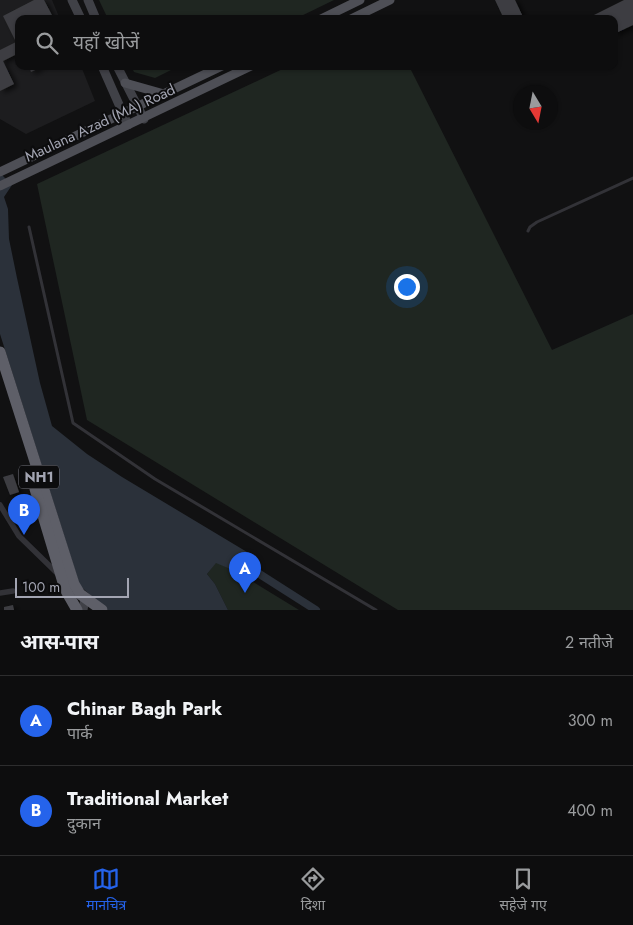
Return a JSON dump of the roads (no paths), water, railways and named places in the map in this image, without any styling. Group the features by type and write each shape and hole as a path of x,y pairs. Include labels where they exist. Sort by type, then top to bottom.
{"highway":[{"name":"NH1","path":"0,352 68,568 77,590 84,598 101,610"},
{"name":"NH1","path":"0,376 61,576 68,596 77,610"}],"main road":[{"path":"72,0 79,15"},
{"path":"88,0 94,15"},
{"path":"329,15 360,0"},
{"path":"359,15 390,0"},
{"path":"104,70 128,125"},
{"path":"119,70 144,119"},
{"name":"Maulana Azad (MA) Road","path":"0,172 138,108 214,70"},
{"name":"Maulana Azad (MA) Road","path":"0,186 144,119 243,70"},
{"path":"125,84 164,94"},
{"path":"83,610 84,598"}],"street":[{"path":"0,505 19,536 61,576"},
{"path":"0,593 13,591"}],"lane":[{"path":"528,231 537,222 633,178"},
{"path":"29,226 73,423 156,479 376,610"}],"waterway":[{"path":"247,566 316,610"}],"place":[{"name":"Traditional Market","path":"24,535"},
{"name":"Chinar Bagh Park","path":"245,593"}]}
